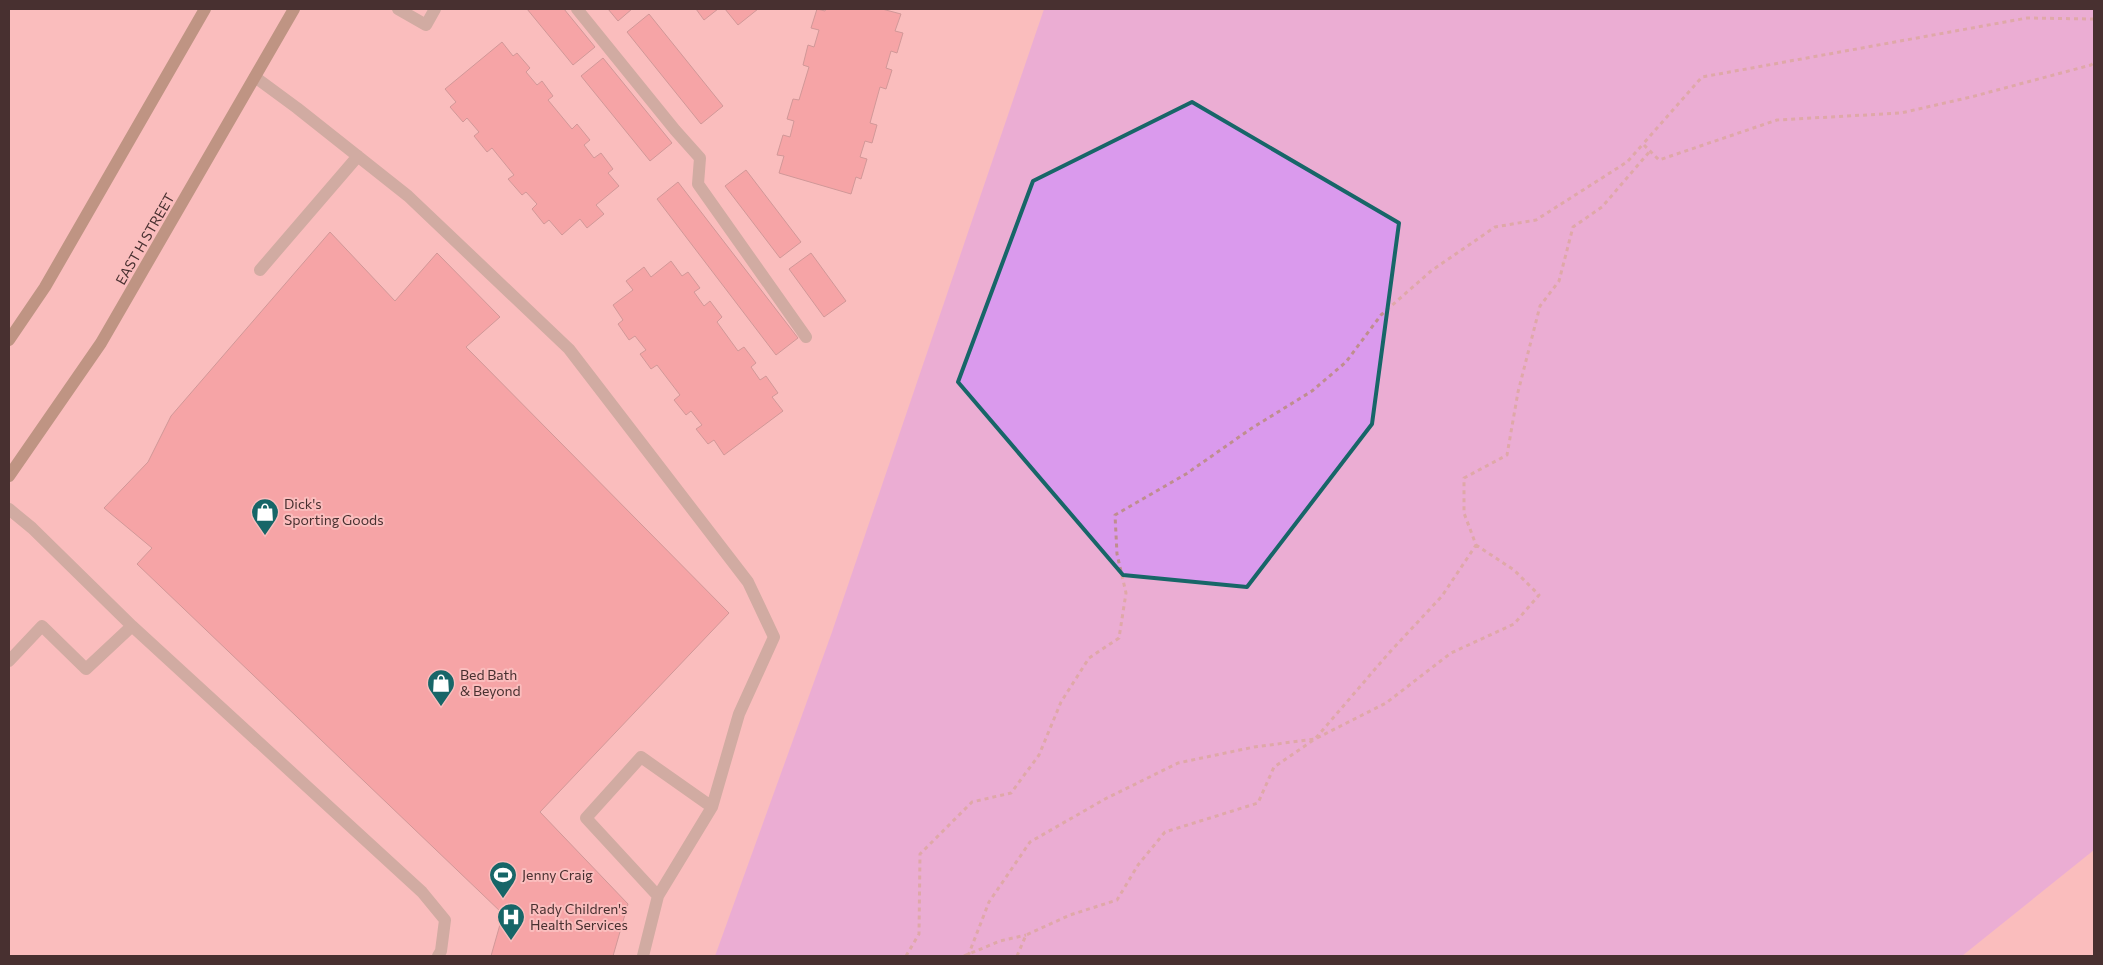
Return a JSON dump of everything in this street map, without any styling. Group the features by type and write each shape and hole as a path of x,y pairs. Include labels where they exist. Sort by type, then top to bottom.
{"main road":[{"path":"9,340 45,287 205,9"},
{"name":"EAST H STREET","path":"9,476 101,343 294,9"}],"lane":[{"path":"398,9 426,25 435,9"},
{"path":"576,9 700,158 698,184 806,337"},
{"path":"255,77 408,196 569,348 748,582 774,637 739,714 712,807 658,896 644,956"},
{"path":"260,270 358,156"},
{"path":"9,509 32,528 132,626 422,892 445,920 441,951 438,956"},
{"path":"9,661 42,626 86,669 132,626"},
{"path":"658,896 586,818 641,757 712,807"}],"path":[{"path":"906,956 919,934 920,854 972,802 1011,793 1039,755 1061,702 1089,658 1119,638 1126,593 1117,554 1115,516 1186,474 1252,428 1312,391 1346,362 1381,315 1431,271 1495,228 1536,220 1627,162 1702,77 2027,18 2094,19"},
{"path":"1643,144 1659,160 1777,120 1901,113 1971,97 2091,65 2094,62"},
{"path":"966,956 1000,941 1026,935 1070,915 1117,900 1138,864 1165,832 1258,802 1274,767 1315,739 1386,703 1452,653 1514,624 1539,595 1514,570 1476,545 1464,513 1464,478 1506,455 1518,392 1540,306 1559,281 1573,227 1602,207 1650,151"},
{"path":"966,956 988,902 1030,842 1105,799 1178,763 1254,747 1315,739 1388,654 1442,596 1476,545"},
{"path":"1017,956 1026,935"}],"highlighted area":[{"path":"1192,102 1399,223 1372,424 1247,587 1123,575 958,382 1033,181"}],"shaded area":[{"path":"1044,9 2094,9 2094,850 1962,956 715,956 832,632"}],"building":[{"path":"527,9 564,9 595,47 573,65"},
{"path":"608,9 632,9 618,21"},
{"path":"696,9 718,9 704,20"},
{"path":"725,9 758,9 738,25"},
{"path":"817,9 825,11 826,9 882,9 901,14 895,31 903,33 897,53 891,51 886,68 892,70 886,89 880,87 870,123 877,125 872,143 865,141 860,157 867,159 861,179 856,177 851,194 779,173 784,156 777,155 783,135 790,137 794,121 787,119 793,99 799,100 809,67 803,65 808,45 814,47 819,30 811,28"},
{"path":"649,14 723,106 701,124 627,32"},
{"path":"502,42 513,56 517,53 530,68 526,72 537,85 542,81 553,96 548,100 572,129 577,124 590,140 584,145 594,158 601,153 613,169 608,173 619,186 596,205 604,214 587,228 580,219 562,235 549,220 544,224 532,209 537,204 526,192 522,195 508,179 514,175 492,148 487,152 474,136 479,132 467,118 463,122 450,107 456,102 445,89"},
{"path":"603,58 672,143 650,161 581,76"},
{"path":"746,170 801,242 780,258 725,186"},
{"path":"678,182 798,338 776,355 657,199"},
{"path":"330,232 395,301 437,253 500,317 466,347 729,613 540,812 628,904 613,956 491,956 503,914 137,564 152,548 104,508 148,462 171,416"},
{"path":"811,253 846,301 824,317 789,269"},
{"path":"671,261 682,276 688,272 700,288 694,292 704,306 710,301 722,317 717,322 738,351 744,347 756,363 751,367 760,380 766,376 778,393 772,397 783,411 724,455 714,440 708,444 696,429 702,425 691,411 686,415 674,400 680,395 657,365 651,369 640,354 646,350 635,336 629,340 618,324 623,320 613,305 633,290 626,281 644,267 651,277"}],"place":[{"name":"Dick's Sporting Goods","path":"265,536"},
{"name":"Bed Bath & Beyond","path":"441,707"},
{"name":"Jenny Craig","path":"503,899"},
{"name":"Rady Children's Health Services","path":"511,941"}]}
